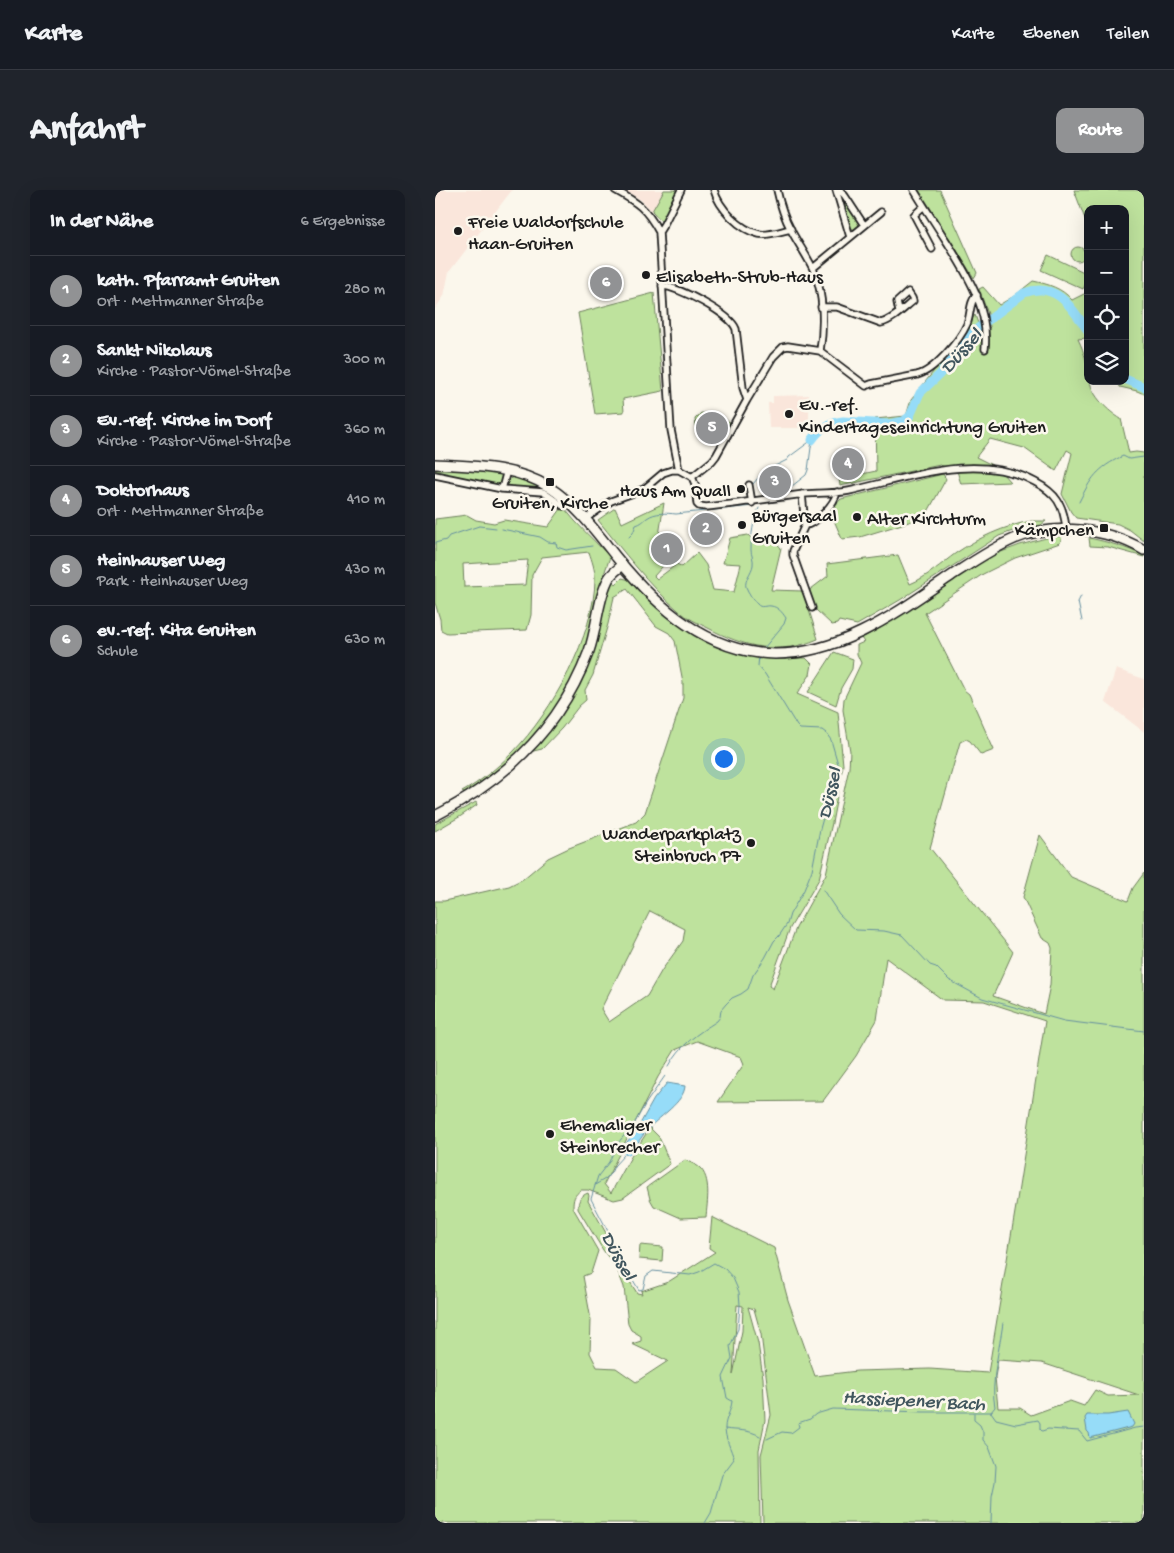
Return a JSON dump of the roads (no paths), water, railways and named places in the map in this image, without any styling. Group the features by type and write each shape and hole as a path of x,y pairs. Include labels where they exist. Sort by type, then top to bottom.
{"main road":[{"path":"435,464 478,466 507,470 549,487 585,519 623,565 661,605 690,628 723,644 756,653 777,654 813,650 852,636 885,619 976,559 1016,538 1066,529 1102,534 1144,550"},
{"path":"435,816 494,781 526,752 542,734 567,698 583,667 596,630 607,583 614,572 623,565"}],"street":[{"path":"615,190 638,203 651,216 659,232 671,430 679,470"},
{"path":"659,232 681,190"},
{"path":"714,190 721,205 730,217 742,226 759,234 791,229"},
{"path":"777,190 782,210 813,268 817,281 823,329 820,351"},
{"path":"838,190 845,196 865,225"},
{"path":"838,190 850,237"},
{"path":"914,190 968,276 977,295 985,331 985,350"},
{"path":"924,206 914,215 932,249"},
{"path":"813,268 881,212"},
{"path":"662,286 672,287 686,294 722,313 734,323 743,388 747,400"},
{"path":"692,477 716,456 747,400 779,349 788,346 820,351 866,386 917,376 927,371 943,356 964,329 969,318 973,298 977,295"},
{"path":"821,307 837,307 881,323 899,312"},
{"path":"585,519 611,501 644,489 663,473 679,470 692,477 695,484 696,502 699,506 706,507 802,494 847,491 950,469 976,467 1002,469 1031,480 1045,488 1052,494 1064,511 1066,529"},
{"path":"502,489 507,470"},
{"path":"435,475 502,489 543,492 563,506"},
{"path":"749,485 752,502"},
{"path":"805,525 809,525 823,514 835,499 837,492"},
{"path":"802,494 805,525 793,555 811,608"}],"water":[{"path":"667,1083 685,1086 681,1098 647,1130 629,1155 620,1152 640,1124 654,1099"},
{"path":"1128,1412 1134,1424 1132,1427 1090,1438 1085,1418 1087,1415 1108,1415"}],"waterway":[{"name":"Düssel","path":"812,440 825,427 838,422 888,424 904,421 910,416 920,393 940,374 974,331 1024,293 1036,290 1046,290 1054,293 1069,305 1084,325"},
{"name":"Düssel","path":"1129,381 1144,387"},
{"path":"753,484 763,472 787,460 812,440"},
{"name":"Düssel","path":"782,494 806,475 812,440"},
{"path":"1079,502 1091,480 1114,460 1123,456 1129,459 1144,457"},
{"path":"629,537 636,525 657,514 676,514 753,506"},
{"name":"Düssel","path":"759,508 752,533 751,550 753,565 746,582 746,587 752,598 759,605 762,607 776,607 786,618 784,624 764,648"},
{"path":"435,543 479,526 496,528"},
{"path":"502,529 540,537 548,542 556,543 557,547 566,550 592,546"},
{"path":"1081,596 1078,602 1082,621"},
{"name":"Düssel","path":"669,1066 684,1046 696,1035 717,1021 721,1010 732,998 748,989 753,975 787,924 812,870 820,829 838,764 831,740 826,733 822,730 800,729 797,726 765,674 758,666 759,656"},
{"path":"823,890 839,914 856,930 884,931 902,935 930,965 936,967 949,980 982,998 1064,1021 1144,1031"},
{"name":"Düssel","path":"665,1076 634,1124 617,1144 609,1162 598,1176 591,1199 611,1237 616,1252 639,1290 643,1289 646,1276 653,1271 690,1275 714,1263 725,1269 733,1278 739,1292 738,1329 730,1346 732,1358 723,1377 727,1398 732,1401 725,1432 734,1459 722,1475 711,1513 705,1523"},
{"path":"595,1185 611,1173 614,1166 624,1155"},
{"path":"991,1412 995,1407 995,1377 1003,1323"},
{"name":"Hassiepener Bach","path":"767,1439 782,1432 791,1433 799,1427 798,1423 810,1419 816,1414 833,1409 991,1412 996,1419 1016,1424 1038,1420 1042,1431 1048,1429 1079,1431 1087,1441 1144,1427"},
{"path":"974,1413 974,1420 980,1425 983,1432 983,1440 989,1447 996,1466 991,1523"},
{"name":"Hassiepener Bach","path":"725,1429 747,1431 760,1436"}],"place":[{"name":"Freie Waldorfschule Haan-Gruiten","path":"458,231"},
{"name":"Elisabeth-Strub-Haus","path":"646,275"},
{"name":"ev.-ref. Kita Gruiten","path":"606,283"},
{"name":"Ev.-ref. Kindertageseinrichtung Gruiten","path":"789,414"},
{"name":"Heinhauser Weg","path":"712,428"},
{"name":"Doktorhaus","path":"848,464"},
{"name":"Gruiten, Kirche","path":"550,482"},
{"name":"Ev.-ref. Kirche im Dorf","path":"775,482"},
{"name":"Haus Am Quall","path":"741,489"},
{"name":"Alter Kirchturm","path":"857,517"},
{"name":"Bürgersaal Gruiten","path":"742,525"},
{"name":"Kämpchen","path":"1104,528"},
{"name":"Sankt Nikolaus","path":"706,529"},
{"name":"kath. Pfarramt Gruiten","path":"667,549"},
{"name":"Wanderparkplatz Steinbruch P7","path":"751,843"},
{"name":"Ehemaliger Steinbrecher","path":"550,1134"}]}
